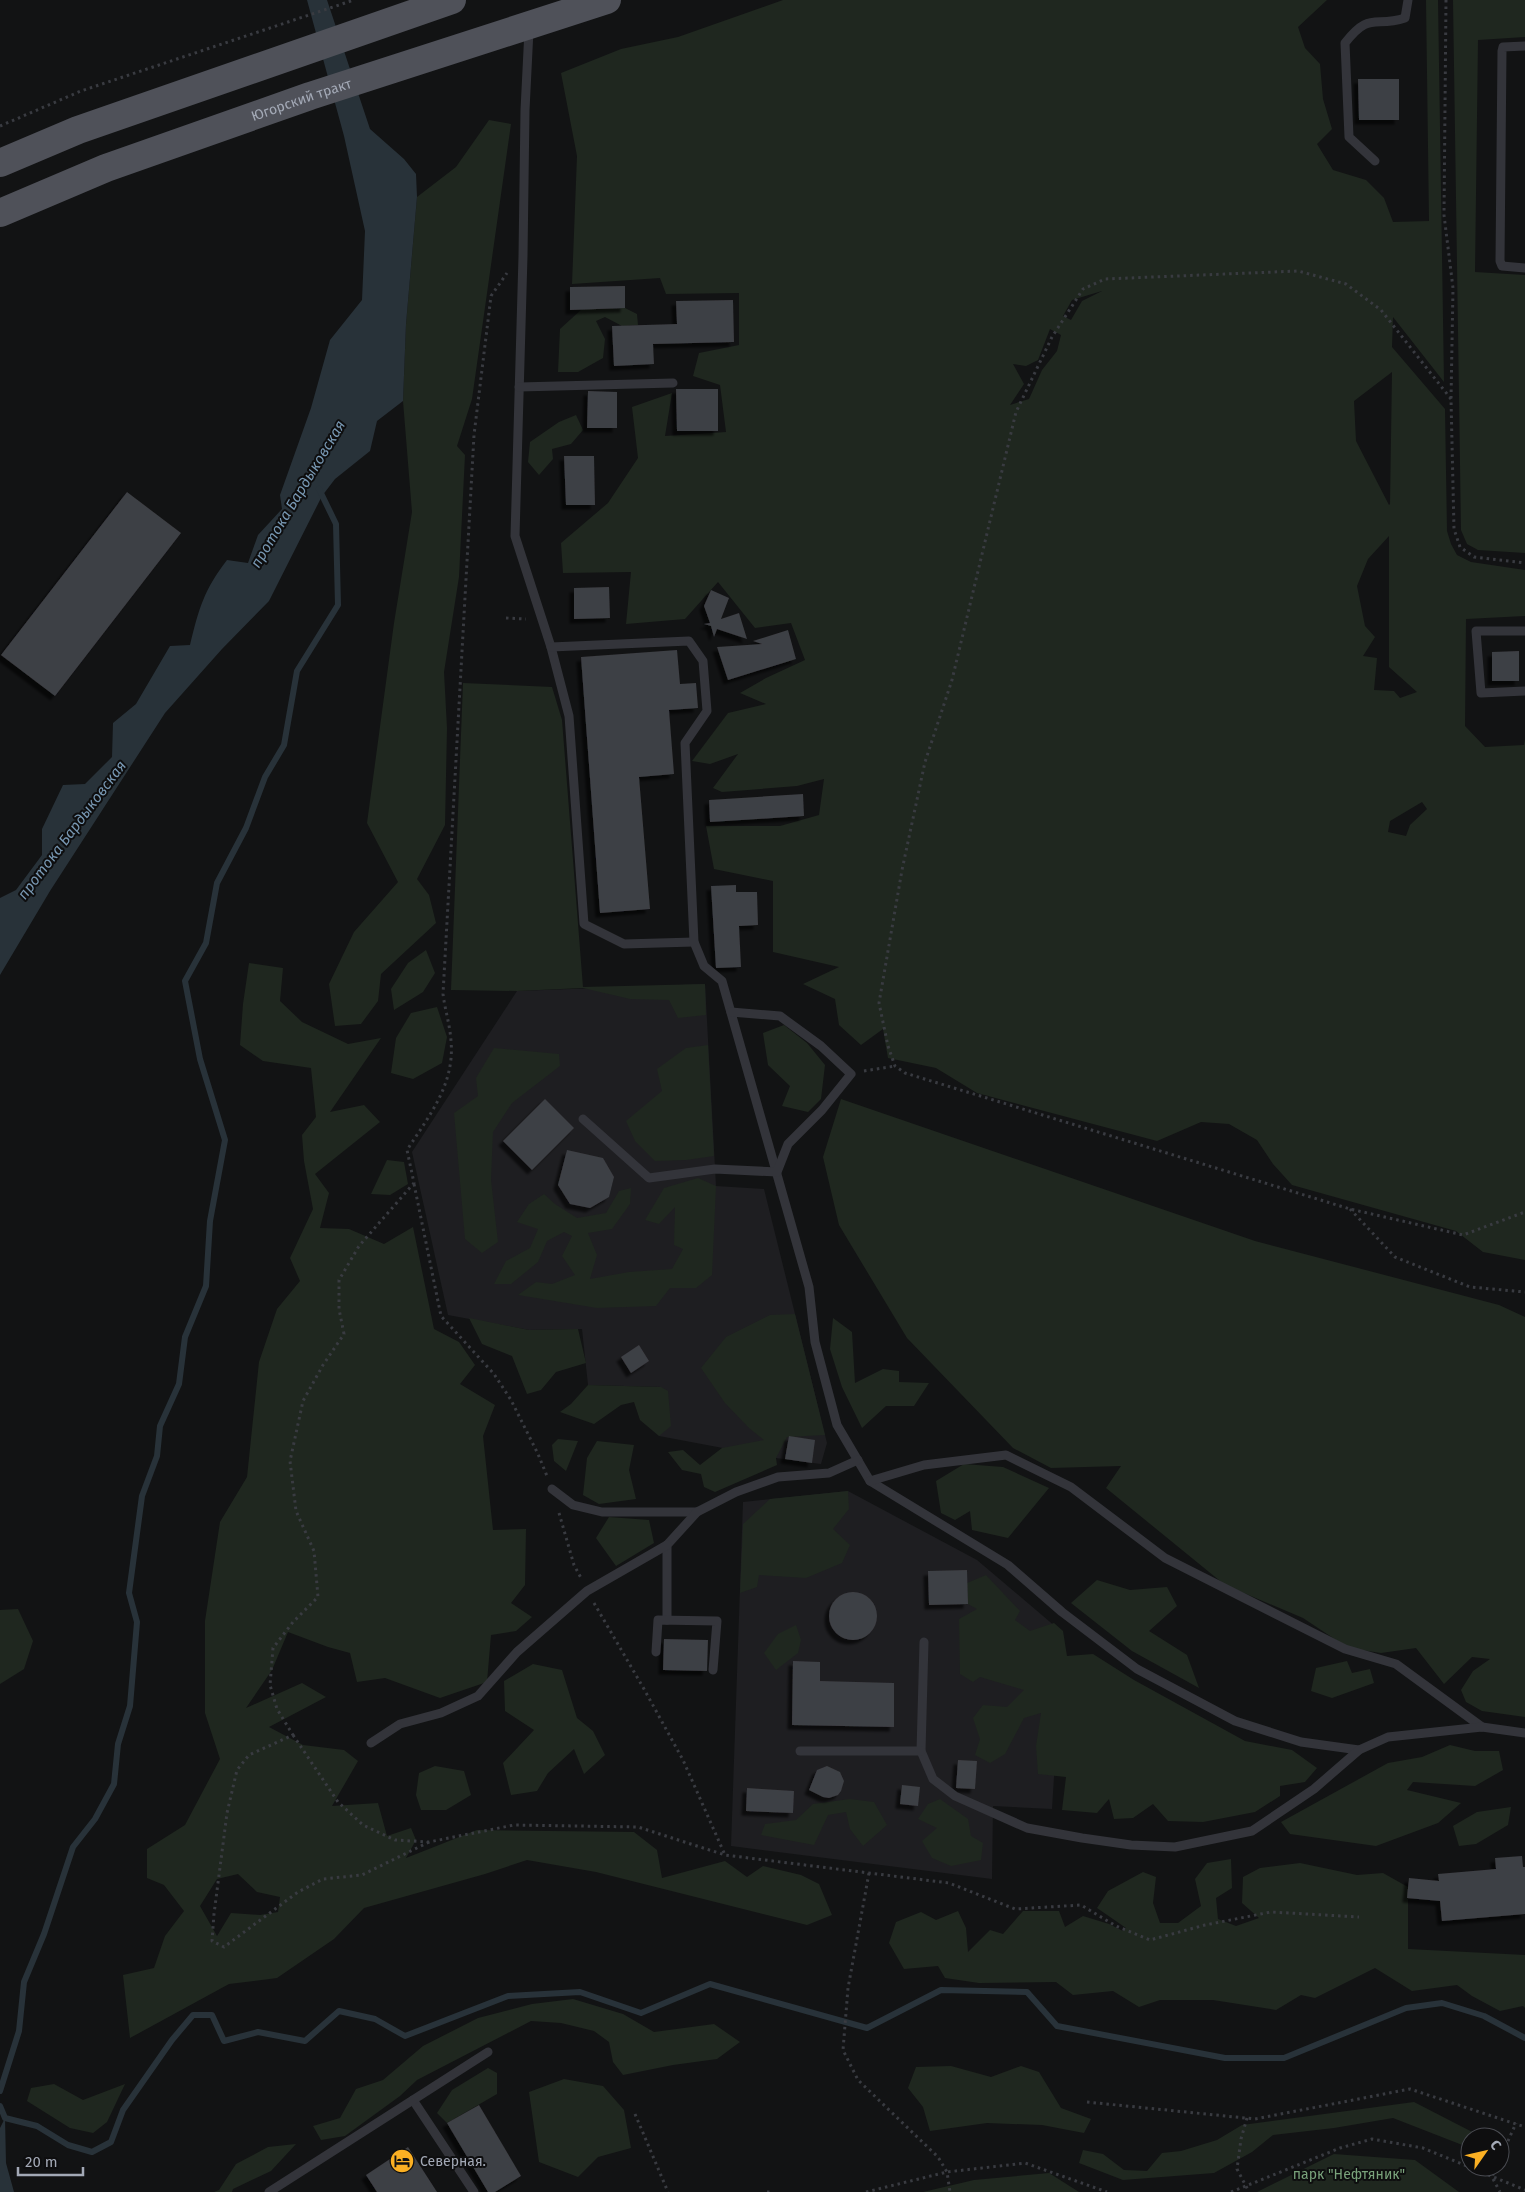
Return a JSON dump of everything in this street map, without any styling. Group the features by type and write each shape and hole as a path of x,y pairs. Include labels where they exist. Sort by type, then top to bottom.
{"main road":[{"path":"0,163 78,130 452,0"},
{"name":"Югорский тракт","path":"0,213 106,168 310,96 607,0"}],"lane":[{"path":"1375,161 1349,137 1345,43 1355,31 1368,22 1405,18 1408,0"},
{"path":"529,25 525,110 515,536 551,647 569,716 584,924 624,944 694,942"},
{"path":"1525,46 1507,46 1503,47 1502,51 1500,261 1502,266 1525,268"},
{"path":"519,387 673,383"},
{"path":"1525,631 1476,631 1481,693 1525,691"},
{"path":"551,647 689,641 702,661 707,712 685,743 694,942 704,966 722,981 809,1287 815,1342 837,1425 870,1481 1008,1565 1062,1612 1137,1669 1235,1721 1301,1742 1359,1750"},
{"path":"731,1012 780,1016 821,1046 850,1074 822,1110 788,1144 777,1172"},
{"path":"583,1119 649,1178 715,1169 777,1172"},
{"path":"870,1481 924,1465 1006,1455 1071,1487 1165,1558 1345,1649 1396,1664 1482,1727"},
{"path":"371,1743 400,1724 441,1713 478,1696 516,1652 587,1591 667,1546 698,1512 736,1492 778,1478 828,1473 858,1460"},
{"path":"552,1489 573,1505 602,1512 698,1512"},
{"path":"667,1546 667,1620"},
{"path":"656,1652 658,1620 717,1621 713,1670"},
{"path":"924,1642 921,1752 932,1779 955,1796 1027,1828 1131,1845 1175,1847 1252,1831 1314,1789 1359,1750 1388,1737 1482,1727 1525,1733"},
{"path":"800,1751 921,1752"},
{"path":"269,2192 488,2052"},
{"path":"413,2100 474,2192"}],"path":[{"path":"0,126 82,91 354,0"},
{"path":"1446,0 1444,215 1453,288 1451,399 1452,516 1460,547 1474,557 1525,562"},
{"path":"523,256 513,265 491,296 476,416 442,994 451,1041 451,1065 444,1090 408,1150 441,1316 494,1374 511,1400 538,1454 552,1489 574,1565 683,1760 725,1855"},
{"path":"1451,399 1381,310 1346,284 1298,271 1105,279 1083,290 1052,337 1016,412 952,680 925,762 902,870 879,1003 888,1046 895,1066 905,1073 1350,1209 1463,1235 1525,1212"},
{"path":"850,1074 895,1066"},
{"path":"414,1183 359,1246 338,1280 339,1309 344,1334 323,1365 303,1401 290,1461 296,1511 314,1551 318,1597 292,1622 273,1648 270,1685 277,1709 293,1735 338,1802 363,1826 395,1840 429,1842 514,1825 638,1826 725,1855 949,1883 1015,1909 1081,1905 1116,1926 1150,1940 1205,1925 1271,1912 1359,1917"},
{"path":"1350,1209 1396,1257 1470,1288 1525,1292"},
{"path":"293,1735 249,1755 237,1770 227,1813 212,1941 224,1947 298,1892 323,1878 362,1875 429,1842"},
{"path":"868,1873 848,1988 843,2050 858,2080 938,2157 947,2172 950,2192"},
{"path":"1087,2102 1256,2119 1410,2089 1525,2127"},
{"path":"635,2114 668,2192"},
{"path":"1247,2118 1241,2139 1237,2169 1249,2192"},
{"path":"1510,2136 1516,2123"},
{"path":"1231,2192 1340,2148 1372,2138 1423,2148 1460,2164"},
{"path":"866,2192 947,2172 1025,2163 1107,2192"},
{"path":"1492,2177 1525,2190"},
{"path":"1492,2177 1500,2192"},
{"path":"767,2192 772,2192"}],"shaded area":[{"path":"705,984 716,1186 764,1189 827,1443 821,1464 776,1458 659,1436 660,1387 588,1385 582,1329 529,1330 448,1315 412,1152 517,991"},
{"path":"848,1491 977,1560 1063,1633 1052,1809 993,1806 992,1879 731,1846 743,1502"}],"green space":[{"path":"783,0 1327,0 1298,27 1305,48 1320,64 1323,99 1332,129 1317,144 1333,170 1366,180 1384,198 1393,222 1429,221 1426,0 1438,0 1444,382 1393,317 1392,347 1445,409 1447,531 1457,555 1471,562 1525,570 1525,616 1466,619 1465,726 1485,747 1524,745 1525,739 1525,1260 1483,1252 1456,1231 1292,1185 1273,1164 1257,1140 1229,1124 1201,1122 1157,1141 977,1093 936,1068 888,1058 883,1029 861,1045 839,1025 835,999 803,984 839,967 773,952 773,881 714,869 706,826 780,826 819,815 824,779 797,786 722,792 713,788 738,754 710,764 692,761 728,713 766,704 740,693 766,678 805,660 791,623 755,628 718,582 685,619 626,624 631,572 563,573 561,543 608,503 638,458 632,407 672,393 665,436 726,432 720,385 693,376 699,353 739,345 739,293 666,294 660,278 572,284 577,156 561,73 621,49 678,37","holes":["1102,291 1082,301 1071,320 1063,316 1072,300","1050,329 1061,335 1057,351 1042,370 1029,399 1010,405 1024,384 1013,364 1026,366 1038,360","1392,372 1389,505 1356,441 1354,401","1389,536 1389,667 1417,692 1400,698 1394,691 1374,690 1377,658 1363,656 1375,637 1365,626 1357,586 1368,559","1422,802 1427,809 1410,825 1406,836 1388,832 1390,821"]},
{"path":"1453,0 1525,0 1525,37 1478,40 1475,272 1525,275 1525,553 1478,550 1467,544 1461,530"},
{"path":"489,120 511,124 472,399 457,446 465,455 459,577 444,672 447,728 445,825 417,879 429,895 436,923 381,974 378,1001 361,1024 335,1026 329,984 354,932 398,882 367,823 394,623 412,512 403,401 406,324 417,197 456,167"},
{"path":"625,308 637,314 638,325 622,326 605,317 596,321 605,339 603,358 578,372 558,372 560,329 582,309"},
{"path":"576,415 583,430 571,444 552,449 553,459 539,475 528,462 530,442 559,422"},
{"path":"463,683 552,687 562,720 583,987 705,984 706,1015 678,1018 669,1000 630,999 583,988 517,991 451,990"},
{"path":"426,950 435,973 423,992 394,1010 391,989 408,963"},
{"path":"249,963 283,968 280,1001 302,1022 348,1044 381,1038 330,1112 364,1105 380,1122 315,1174 329,1193 320,1228 349,1229 384,1244 413,1227 434,1329 459,1342 475,1365 460,1384 495,1405 483,1436 493,1530 526,1529 525,1585 511,1603 532,1617 516,1631 491,1635 487,1682 440,1698 385,1678 357,1682 350,1653 288,1632 272,1670 246,1708 302,1683 326,1697 269,1727 303,1745 344,1750 358,1761 332,1806 378,1803 387,1836 411,1828 416,1840 406,1858 477,1830 634,1832 657,1850 662,1878 725,1861 747,1877 763,1866 801,1875 819,1884 832,1915 807,1925 596,1872 527,1860 485,1874 364,1908 334,1939 277,1978 229,1984 130,2038 123,1975 154,1968 165,1936 184,1911 164,1885 147,1878 147,1849 185,1825 220,1759 205,1713 205,1621 220,1522 247,1477 259,1362 277,1309 300,1281 290,1258 313,1209 304,1161 302,1135 316,1117 311,1068 263,1061 240,1045","holes":["238,1874 257,1892 280,1897 278,1912 260,1915 231,1913 217,1936 200,1906 217,1879"]},
{"path":"437,1007 447,1037 442,1063 413,1079 391,1073 396,1038 411,1013"},
{"path":"784,1025 807,1043 825,1065 821,1099 808,1112 782,1106 790,1086 768,1065 763,1033"},
{"path":"708,1045 714,1156 686,1160 655,1161 635,1141 626,1121 662,1091 657,1069 686,1048"},
{"path":"494,1048 559,1054 560,1066 512,1103 493,1132 491,1180 498,1242 482,1253 465,1239 454,1113 478,1096 476,1078"},
{"path":"841,1099 1255,1241 1499,1305 1525,1317 1525,1717 1482,1711 1466,1702 1461,1690 1473,1671 1490,1659 1472,1657 1444,1684 1416,1648 1381,1653 1348,1648 1303,1618 1225,1585 1106,1488 1121,1466 1051,1468 1013,1448 907,1338 839,1225 823,1157"},
{"path":"387,1160 404,1162 408,1184 390,1195 371,1194"},
{"path":"698,1178 716,1186 712,1275 696,1288 670,1288 656,1306 597,1308 518,1295 536,1282 552,1284 575,1275 562,1256 572,1236 564,1232 547,1241 538,1262 511,1284 494,1284 506,1261 530,1248 538,1229 517,1222 529,1204 544,1194 555,1204 577,1218 606,1213 619,1191 631,1188 630,1204 612,1229 588,1233 597,1255 590,1279 629,1272 672,1269 683,1249 674,1245 675,1207 659,1224 645,1220 664,1188"},
{"path":"795,1314 825,1435 787,1437 776,1458 777,1465 715,1492 704,1487 701,1474 682,1470 668,1452 683,1450 700,1465 722,1448 764,1440 749,1428 725,1403 701,1368 726,1337 770,1315"},
{"path":"469,1318 529,1330 578,1329 586,1363 556,1372 541,1390 527,1394 512,1356 482,1344"},
{"path":"833,1318 852,1332 855,1383 883,1369 899,1371 899,1382 929,1383 914,1406 886,1406 862,1428 842,1387 830,1349"},
{"path":"588,1385 661,1387 668,1391 671,1426 659,1436 640,1420 634,1402 621,1405 594,1424 560,1412 571,1404"},
{"path":"558,1439 578,1441 566,1471 554,1461 552,1445"},
{"path":"597,1441 634,1445 629,1470 636,1499 599,1504 583,1495 587,1458"},
{"path":"964,1464 1003,1467 1049,1488 1008,1538 972,1530 970,1511 955,1520 941,1513 936,1481"},
{"path":"848,1491 849,1509 833,1529 850,1545 842,1563 806,1578 759,1575 757,1587 740,1593 743,1524 770,1499"},
{"path":"609,1517 649,1520 654,1543 616,1566 596,1538"},
{"path":"986,1575 1020,1611 1015,1620 1030,1631 1054,1623 1063,1631 1067,1656 1093,1654 1134,1680 1245,1741 1292,1750 1317,1768 1305,1782 1280,1786 1280,1796 1255,1812 1203,1822 1168,1821 1153,1804 1133,1818 1114,1819 1109,1799 1097,1813 1062,1810 1066,1777 1038,1774 1036,1746 1041,1713 1024,1718 1005,1754 990,1763 975,1755 980,1739 973,1718 983,1705 1007,1707 1024,1690 980,1677 973,1682 960,1674 959,1619 977,1609 968,1604 967,1583"},
{"path":"1097,1580 1130,1590 1167,1587 1177,1606 1149,1631 1187,1655 1199,1688 1132,1651 1071,1603"},
{"path":"18,1609 33,1641 24,1669 0,1684 0,1610"},
{"path":"796,1625 801,1640 798,1653 776,1670 764,1653 778,1634"},
{"path":"1347,1661 1352,1673 1370,1669 1374,1683 1332,1698 1311,1691 1316,1668"},
{"path":"533,1664 562,1670 577,1718 593,1731 605,1755 584,1774 574,1749 548,1773 537,1791 511,1795 503,1763 534,1730 505,1711 504,1681"},
{"path":"1450,1745 1475,1751 1499,1751 1503,1770 1475,1786 1413,1782 1407,1790 1461,1803 1438,1823 1376,1846 1290,1834 1281,1822 1388,1763 1422,1757"},
{"path":"435,1766 464,1771 471,1795 446,1810 421,1810 416,1795 419,1773"},
{"path":"850,1799 874,1802 887,1825 863,1846 850,1829 846,1812 828,1815 814,1845 761,1835 765,1824 796,1820 813,1804"},
{"path":"940,1799 968,1819 971,1836 983,1843 981,1860 951,1866 932,1858 922,1841 937,1828 918,1819 928,1804"},
{"path":"1511,1807 1508,1825 1476,1844 1459,1846 1453,1826 1477,1812"},
{"path":"1231,1859 1232,1888 1216,1898 1218,1919 1236,1926 1259,1918 1242,1903 1243,1877 1260,1868 1300,1863 1357,1875 1383,1873 1408,1887 1408,1949 1525,1955 1525,2008 1523,2006 1500,2011 1472,1996 1457,1985 1412,1991 1375,1968 1315,1998 1301,1995 1276,2010 1213,2000 1160,2000 1139,2007 1113,1991 1073,1995 1056,1982 979,1983 945,1978 938,1966 904,1969 889,1943 896,1922 921,1912 936,1920 958,1911 966,1928 968,1952 990,1930 1003,1934 1023,1911 1059,1911 1065,1927 1083,1916 1109,1924 1123,1931 1126,1928 1097,1908 1108,1891 1143,1872 1156,1877 1153,1903 1160,1923 1178,1923 1201,1906 1195,1879 1207,1863"},
{"path":"573,1999 623,2014 654,2032 714,2024 740,2042 717,2059 623,2075 613,2062 609,2042 594,2031 561,2023 531,2021 417,2080 400,2096 345,2136 321,2140 313,2126 340,2118 356,2089 383,2080 423,2046 478,2018 532,2004"},
{"path":"951,2066 991,2077 1021,2066 1039,2072 1061,2108 1091,2119 1084,2133 1042,2125 987,2123 930,2131 923,2107 908,2088 916,2067"},
{"path":"488,2068 497,2073 497,2094 447,2123 437,2113 452,2090"},
{"path":"564,2079 603,2086 624,2110 631,2148 598,2157 578,2177 539,2162 529,2092"},
{"path":"54,2084 83,2100 125,2084 107,2122 93,2133 70,2128 27,2101 31,2088"},
{"path":"1414,2102 1463,2127 1460,2127 1460,2144 1393,2118 1334,2128 1273,2135 1252,2152 1214,2173 1123,2180 1079,2163 1083,2150 1103,2154 1124,2170 1147,2171 1162,2153 1181,2151 1217,2140 1242,2125"},
{"path":"296,2144 271,2171 233,2189 232,2192 214,2192 219,2190 236,2164 268,2147"},
{"name":"парк \"Нефтяник\"","path":"1334,2154 1415,2160 1459,2192 1257,2192"},
{"path":"1049,2173 1079,2192 923,2192 974,2180"}],"water":[{"name":"протока Бардыковская","path":"307,0 327,0 370,129 404,159 416,174 417,197 406,324 403,401 377,421 370,451 335,479 322,496 269,601 222,649 165,713 50,891 0,975 0,898 16,890 42,855 42,829 63,785 85,784 112,757 113,723 136,704 170,646 190,645 203,600 219,571 227,560 248,563 258,535 282,509 280,495 311,408 330,340 362,300 365,231 344,136"},
{"path":"5,2118 6,2163 14,2192 0,2192 0,2128"}],"building":[{"path":"1358,79 1399,79 1399,120 1359,120"},
{"path":"625,286 625,308 570,310 570,287"},
{"path":"733,300 734,342 653,344 654,364 614,366 612,326 677,324 676,301"},
{"path":"676,389 718,389 718,431 677,431"},
{"path":"588,391 617,392 617,428 587,428"},
{"path":"564,456 594,456 595,505 566,505"},
{"path":"127,492 181,533 55,696 1,655"},
{"path":"609,587 610,618 574,619 574,588"},
{"path":"711,590 729,598 721,619 739,613 747,639 717,629 714,637 711,626 704,624 710,623 704,606"},
{"path":"788,630 796,659 728,680 717,647 762,644 753,641"},
{"path":"677,650 680,684 696,683 698,708 669,710 674,774 639,777 650,909 600,913 581,657"},
{"path":"1519,651 1519,681 1492,681 1492,652"},
{"path":"803,794 804,816 710,822 709,800"},
{"path":"736,885 736,892 757,892 758,925 739,926 741,967 716,968 711,886"},
{"path":"545,1099 574,1128 532,1170 503,1141"},
{"path":"567,1150 603,1158 614,1177 609,1197 590,1208 570,1204 558,1185"},
{"path":"639,1345 649,1361 631,1373 621,1357"},
{"path":"789,1436 815,1440 812,1463 785,1459"},
{"path":"967,1570 968,1604 929,1605 928,1571"},
{"path":"848,1592 858,1592 870,1599 877,1611 877,1621 870,1633 858,1640 848,1640 840,1636 833,1629 829,1621 829,1611 833,1603 840,1596"},
{"path":"664,1639 708,1640 707,1671 663,1670"},
{"path":"793,1661 820,1662 820,1681 894,1683 894,1727 792,1725"},
{"path":"958,1760 977,1761 975,1789 956,1788"},
{"path":"827,1766 840,1772 844,1781 838,1795 829,1798 809,1790 817,1770"},
{"path":"902,1785 920,1787 918,1806 900,1804"},
{"path":"747,1788 794,1791 793,1813 746,1811"},
{"path":"1522,1856 1523,1867 1525,1867 1525,1914 1442,1921 1440,1901 1407,1898 1409,1878 1439,1881 1438,1874 1496,1869 1495,1858"},
{"path":"479,2105 521,2176 495,2192 488,2192 447,2123"},
{"name":"Северная.","path":"408,2147 437,2192 377,2192 366,2175"}],"waterway":[{"name":"протока Бардыковская","path":"0,2091 19,2031 24,1982 44,1934 73,1847 95,1819 114,1784 118,1744 130,1706 137,1622 129,1593 142,1496 157,1456 160,1426 179,1384 185,1337 206,1286 210,1221 225,1140 200,1059 185,981 206,943 217,883 246,828 265,777 284,745 297,671 338,605 336,524 319,489"},
{"path":"0,2106 5,2118 37,2126 68,2145 92,2152 111,2142 123,2110 172,2040 193,2015 212,2015 224,2041 258,2032 305,2041 339,2011 375,2019 405,2036 508,1996 580,1992 641,2013 710,1984 867,2028 941,1990 1027,1992 1057,2026 1225,2058 1284,2058 1406,2008 1442,2003 1484,2016 1525,2038"}],"place":[{"name":"Северная.","path":"402,2161"}]}
